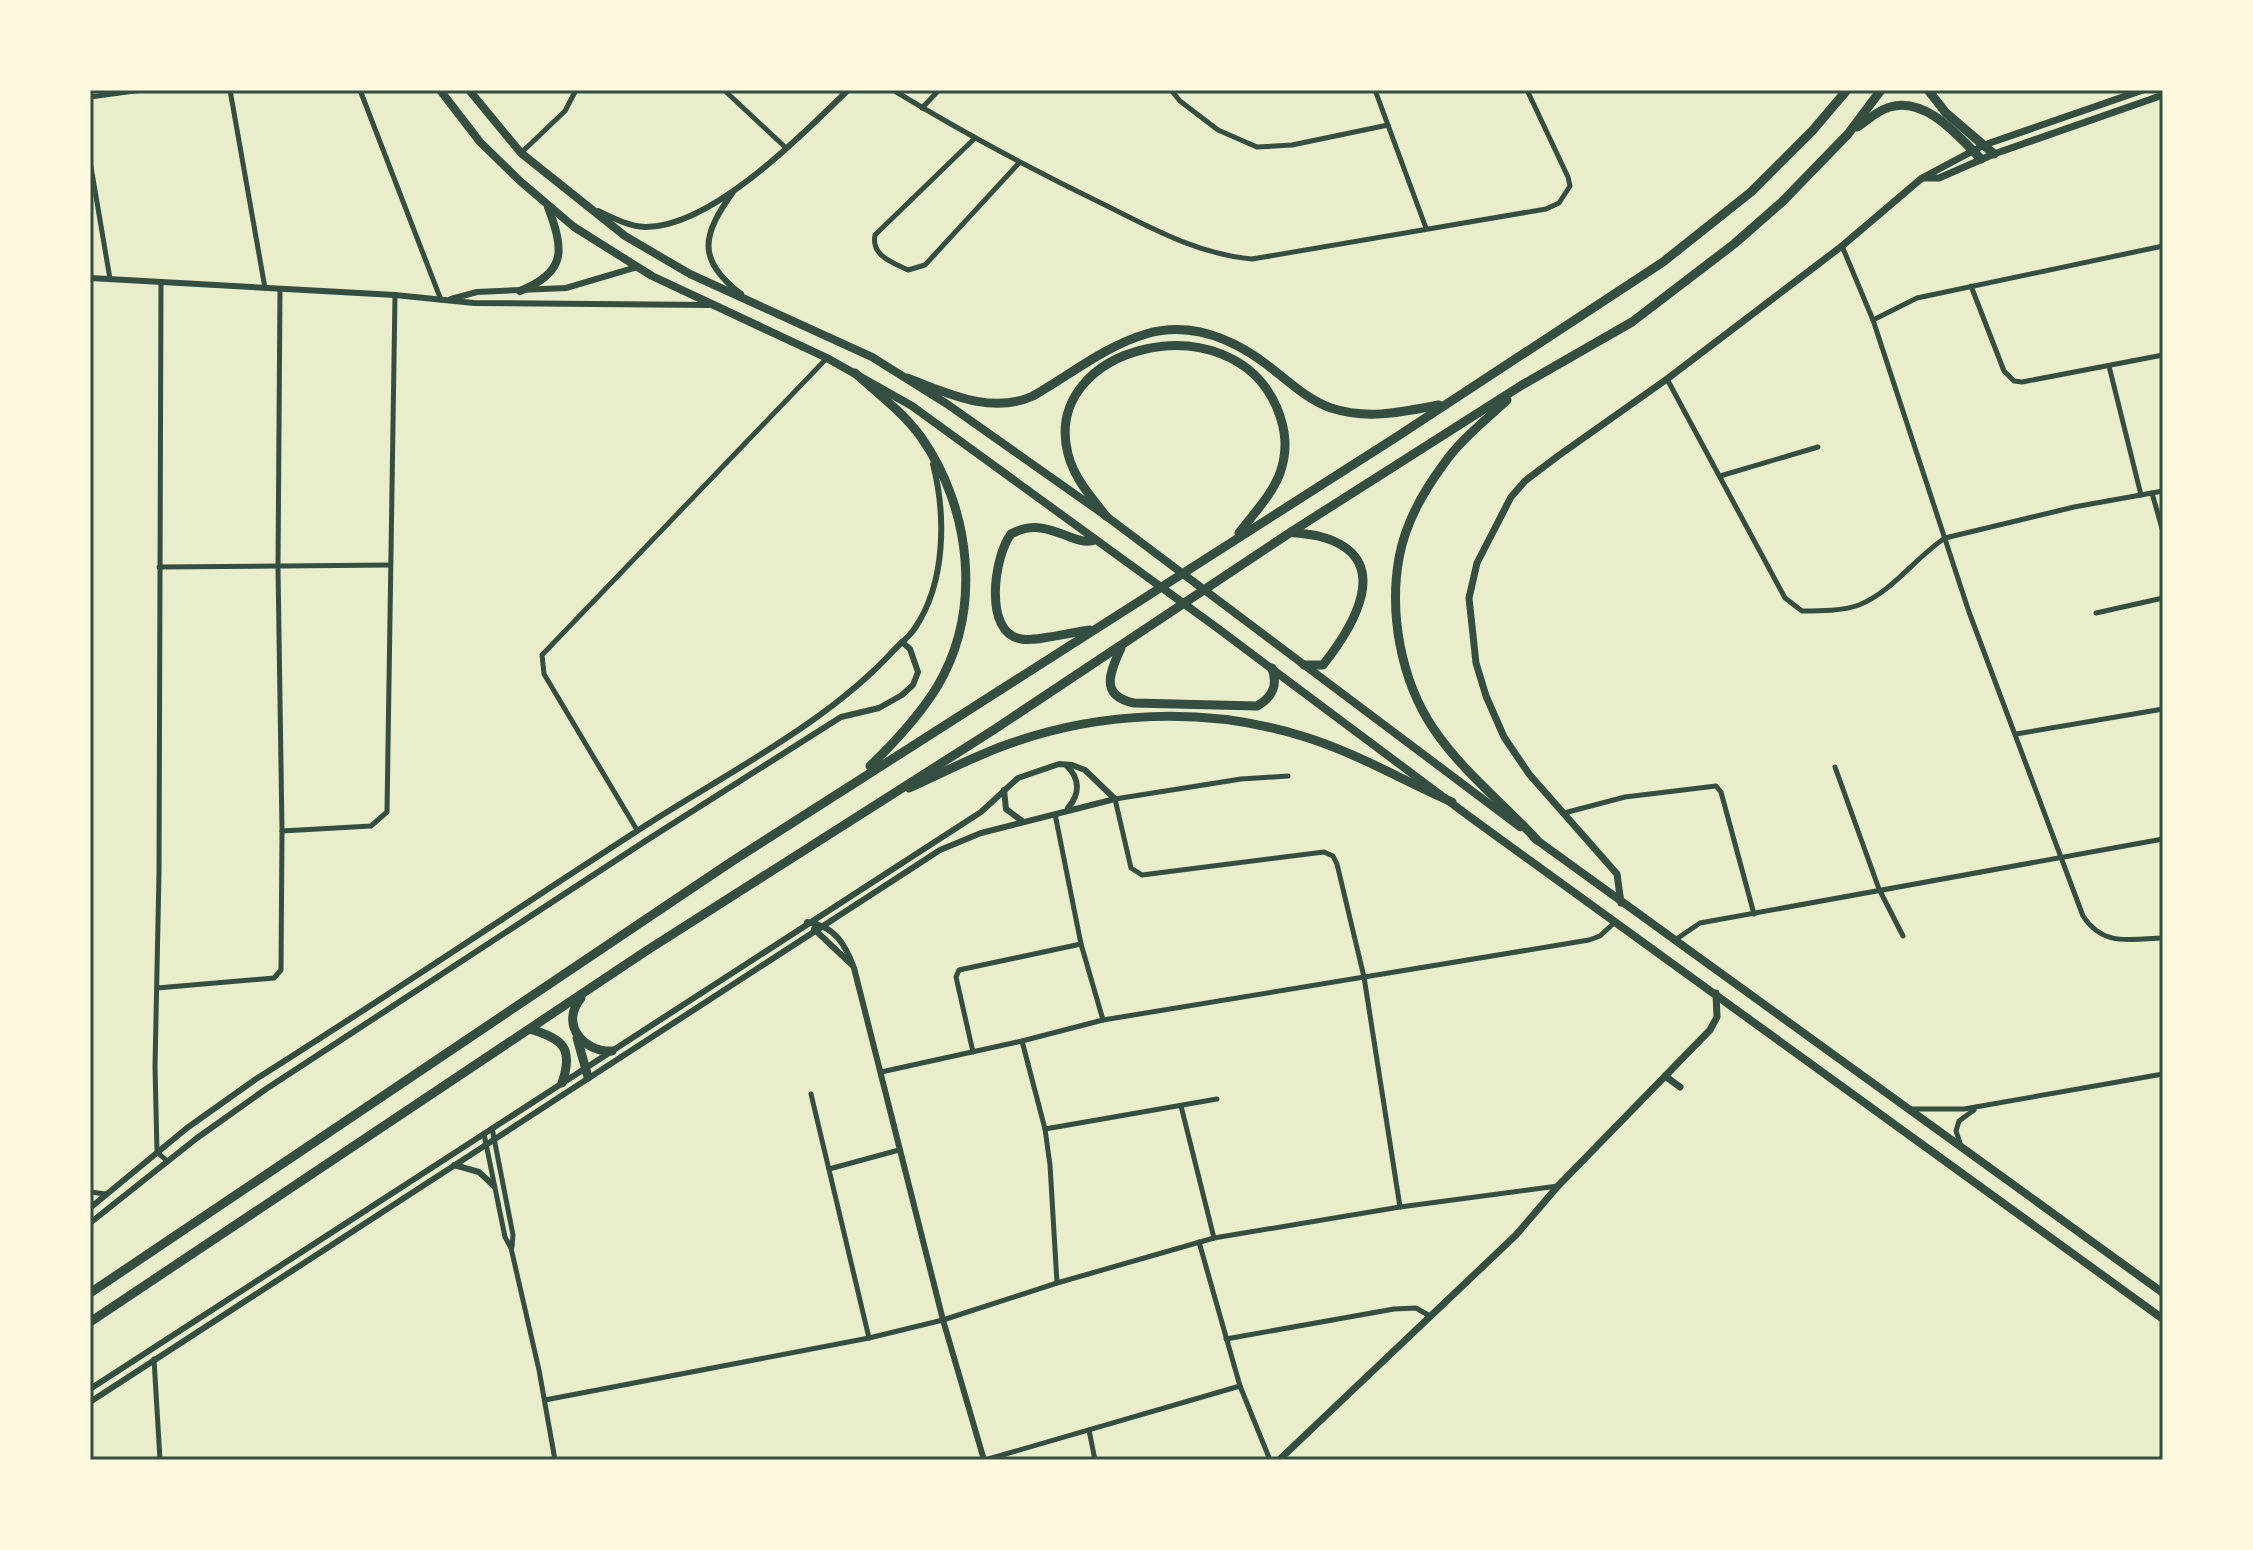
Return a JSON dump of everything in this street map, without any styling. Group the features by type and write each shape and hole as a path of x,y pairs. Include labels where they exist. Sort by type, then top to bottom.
{"highway":[{"path":"469,90 476,103 521,153 584,205 651,253 860,351 907,378 1106,516 1621,903 2163,1293"},
{"path":"90,1293 858,778 1398,436 1663,262 1751,192 1813,130 1847,90"},
{"path":"90,1322 587,991 1122,646 1291,532 1522,385 1632,322 1734,244 1782,202 1848,134 1881,90"},
{"path":"1928,90 1946,113 1994,154"},
{"path":"442,92 480,142 548,207 595,241 709,305 827,358 912,406 2163,1319"},
{"path":"1848,134 1888,107 1911,105 1932,115 1981,159"},
{"path":"520,291 545,279 557,262 559,240 548,207"},
{"path":"637,267 651,253"},
{"path":"907,378 981,402 1017,401 1033,396 1125,341 1149,333 1191,330 1215,335 1240,346 1311,398 1344,412 1385,415 1443,404"},
{"path":"1106,516 1083,487 1068,453 1067,425 1079,391 1099,371 1132,352 1159,345 1202,347 1238,362 1262,382 1272,397 1285,432 1286,448 1279,475 1236,537"},
{"path":"855,373 906,419 930,451 946,481 961,527 966,579 959,634 938,686 902,733 858,778"},
{"path":"1522,385 1444,462 1412,517 1399,558 1396,608 1404,662 1413,690 1433,728 1467,770 1537,840"},
{"path":"1093,630 1035,639 1016,638 1002,627 995,594 999,556 1011,534 1024,528 1041,527 1085,542 1095,540"},
{"path":"1291,532 1321,536 1335,542 1351,554 1363,572 1359,608 1345,634 1323,665 1304,665"},
{"path":"1122,646 1110,677 1111,687 1124,701 1134,703 1257,706 1265,702 1274,686 1272,668"},
{"path":"873,804 1004,746 1059,729 1111,720 1177,716 1243,722 1302,736 1363,759 1452,802"},
{"path":"586,1073 573,1020 575,1007 587,991"},
{"path":"530,1029 552,1036 564,1048 568,1065 562,1083"},
{"path":"576,1034 592,1048 612,1051"}],"main road":[{"path":"1621,903 1617,874 1529,774 1504,737 1486,696 1476,663 1469,598 1477,563 1500,515 1525,481 1667,379 1842,246 1922,178 1984,145 2143,90"},
{"path":"1922,178 1939,178 1994,154 2163,95"},
{"path":"1279,1460 1516,1235 1558,1186 1715,1024 1716,993"},
{"path":"1665,1076 1680,1087"}],"street":[{"path":"90,97 142,90"},
{"path":"230,90 265,288"},
{"path":"360,90 445,300"},
{"path":"521,153 565,111 576,90"},
{"path":"724,90 785,147"},
{"path":"584,205 632,225 659,226 703,210 736,189 848,90"},
{"path":"893,90 1019,163 1187,245 1222,255 1252,259 1546,209 1559,203 1570,186 1568,177 1527,90"},
{"path":"922,108 939,90"},
{"path":"1171,90 1180,101 1218,130 1257,147 1292,145 1388,125"},
{"path":"1375,90 1426,228"},
{"path":"974,139 875,235 874,244 881,256 908,270 925,265 1019,163"},
{"path":"90,161 110,279"},
{"path":"736,189 715,218 709,232 708,246 719,274 750,301"},
{"path":"1842,246 1873,320 1969,612 2083,916 2092,929 2112,939 2163,938"},
{"path":"1873,320 1917,298 2163,246"},
{"path":"445,300 477,292 566,288 637,267"},
{"path":"90,278 395,295 474,303 709,305"},
{"path":"161,282 155,1067 157,1152 167,1161"},
{"path":"1971,286 2004,371 2014,381 2163,355"},
{"path":"157,988 274,978 281,970 278,568 280,289"},
{"path":"282,831 371,826 387,812 395,295"},
{"path":"637,830 544,674 542,655 827,358"},
{"path":"2109,366 2141,495"},
{"path":"1667,379 1785,598 1802,611 1830,610 1864,603 1945,538 2074,507 2163,491"},
{"path":"1720,476 1818,447"},
{"path":"90,1208 157,1152 256,1079 852,691 914,630 926,606 939,559 940,498 930,451"},
{"path":"2152,493 2163,532"},
{"path":"159,567 390,565"},
{"path":"2096,613 2163,598"},
{"path":"90,1223 167,1161 277,1081 841,717 879,708 908,690 918,672 910,649 902,642"},
{"path":"2016,734 2163,709"},
{"path":"762,752 771,761"},
{"path":"1065,764 1075,776 1078,791 1066,811"},
{"path":"90,1389 562,1083 586,1073 612,1051 807,922 981,812 1018,778 1065,764 1085,770 1115,799 1131,868 1135,873 1142,875 1328,853 1337,864 1364,977 1400,1207"},
{"path":"1835,767 1879,889 1903,936"},
{"path":"90,1402 454,1165 586,1073 816,931 940,850 968,837 1022,821 1115,799 1241,779 1288,776"},
{"path":"1564,813 1625,797 1716,786 1721,792 1754,914"},
{"path":"1004,790 1006,809 1022,821"},
{"path":"1055,813 1081,944 1103,1020"},
{"path":"1675,940 1700,923 2163,839"},
{"path":"881,1072 1103,1020 1589,940 1600,936 1616,921"},
{"path":"807,922 823,926 840,938 854,968 943,1320 984,1460 1240,1386"},
{"path":"807,922 854,968"},
{"path":"973,1052 956,977 959,970 1081,944"},
{"path":"1022,1041 1045,1129 1057,1283"},
{"path":"1910,1108 1937,1111 1978,1108 2163,1074"},
{"path":"811,1094 869,1338"},
{"path":"1045,1129 1217,1099"},
{"path":"1181,1106 1214,1238"},
{"path":"1960,1144 1956,1131 1959,1121 1978,1108"},
{"path":"492,1128 513,1235 511,1248"},
{"path":"484,1134 505,1237 511,1248 545,1400 555,1460"},
{"path":"829,1169 899,1150"},
{"path":"454,1165 479,1172 494,1186"},
{"path":"545,1400 869,1338 943,1320 1214,1238 1400,1207 1558,1186"},
{"path":"90,1192 107,1195"},
{"path":"1199,1242 1240,1386 1270,1460"},
{"path":"1226,1339 1394,1309 1416,1308 1430,1316"},
{"path":"154,1359 160,1460"},
{"path":"1089,1430 1095,1460"}]}
